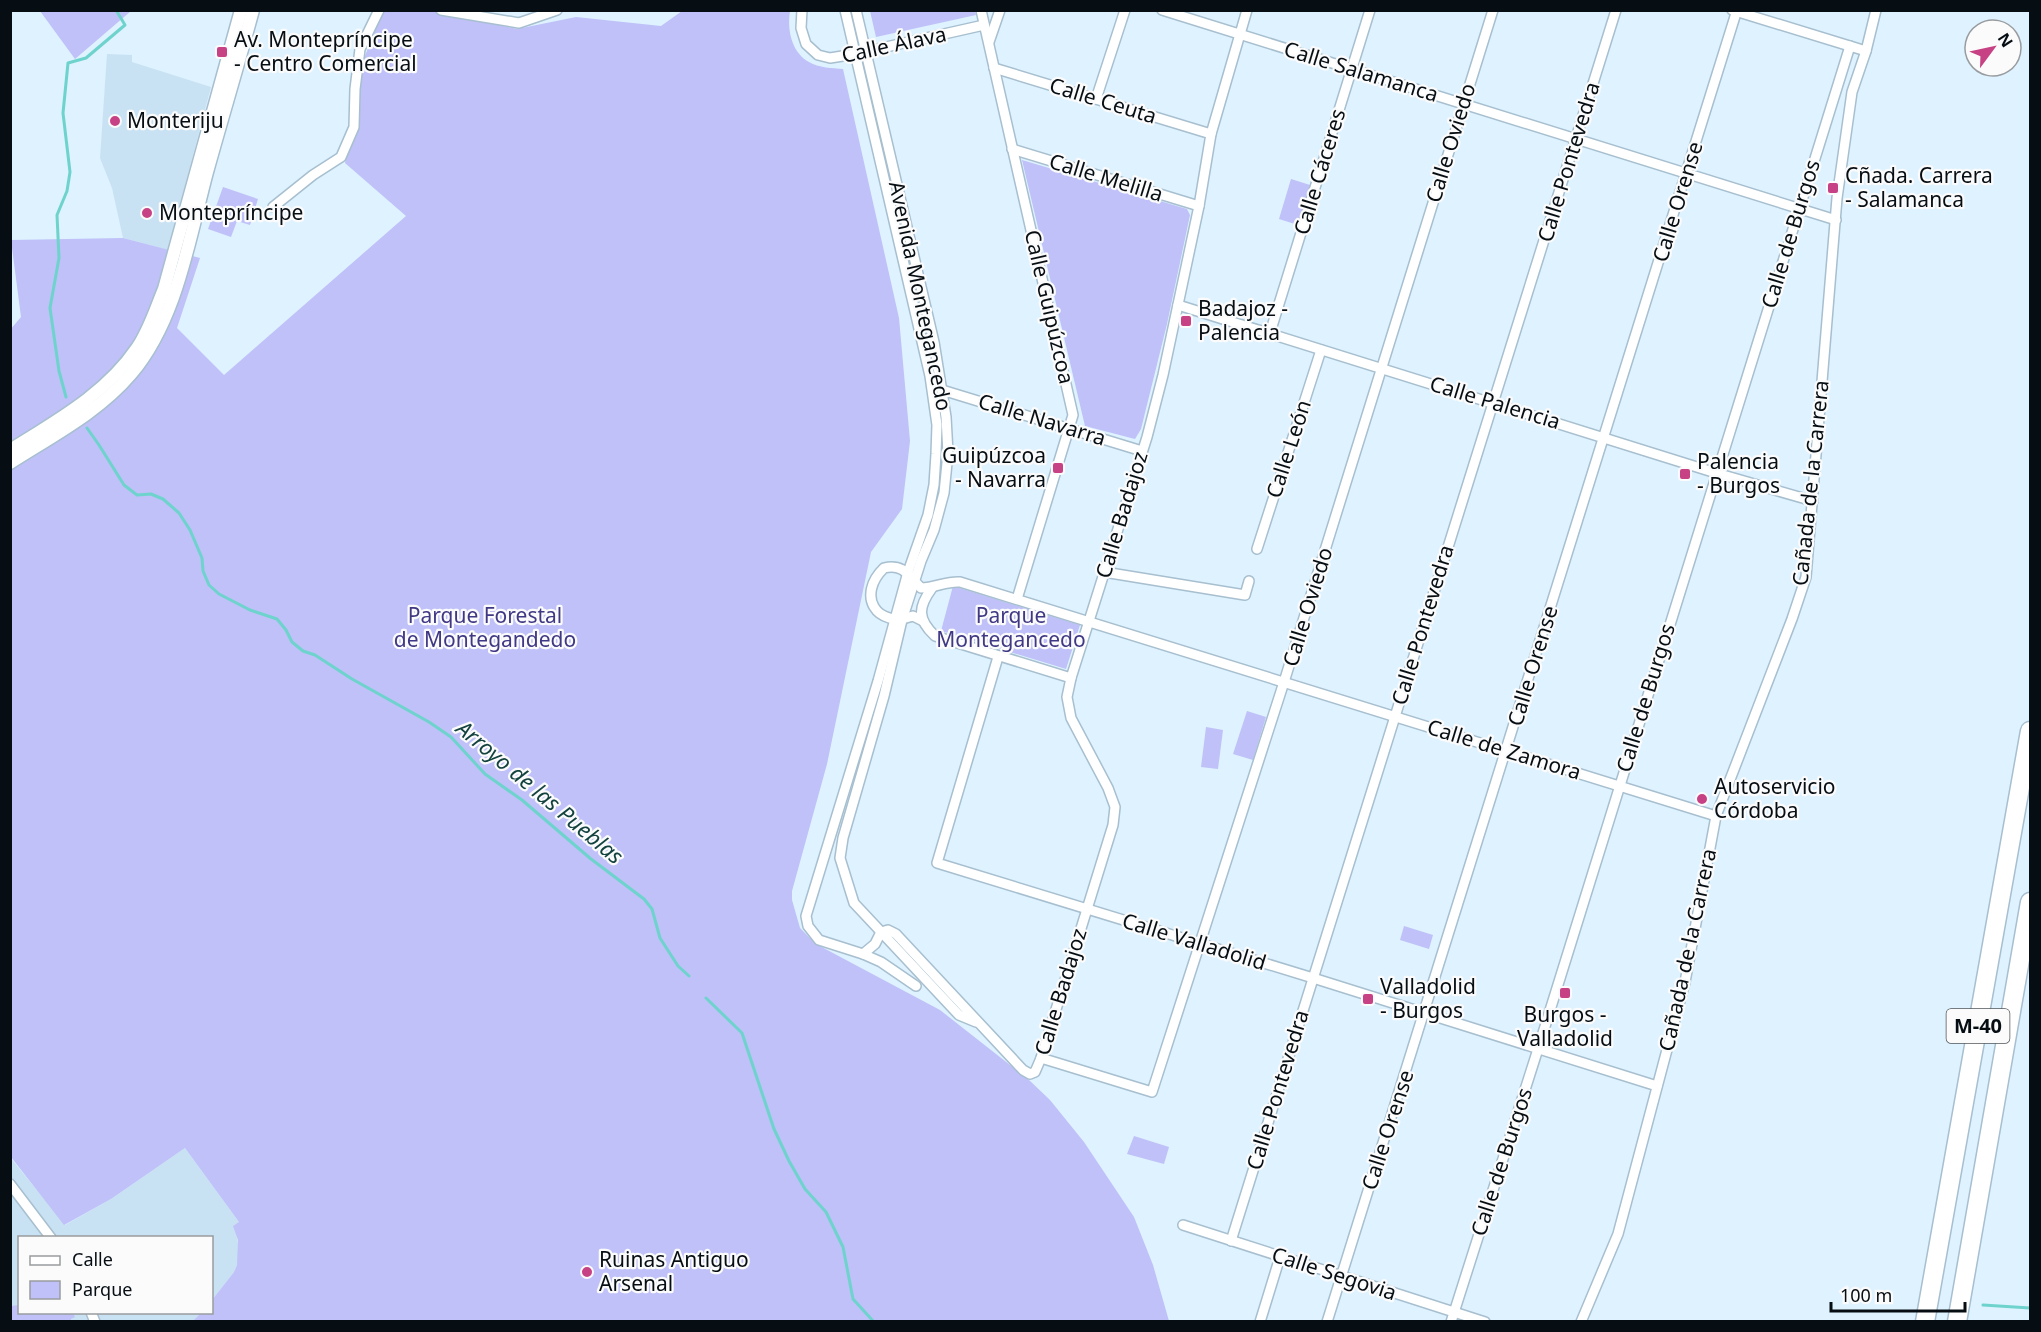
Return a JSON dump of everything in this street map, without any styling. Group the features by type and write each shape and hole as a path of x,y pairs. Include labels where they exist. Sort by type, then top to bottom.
{"highway":[{"name":"M-40","path":"1925,1322 2031,731"},
{"name":"M-40","path":"1957,1322 2031,902"}],"street":[{"path":"10,450 79,406 102,388 138,348 164,289 241,10"},
{"path":"10,463 81,418 108,397 131,374 152,345 173,295 253,10"},
{"path":"441,10 519,23 557,10"},
{"name":"Calle Álava","path":"802,10 801,20 806,44 813,51 830,58 984,25"},
{"name":"Avenida Montegancedo","path":"845,10 860,53 934,342 942,390 948,453 944,493 934,530 898,620 806,916 808,926 819,940 862,954 893,969 916,986"},
{"name":"Avenida Montegancedo","path":"856,10 860,53 930,376 937,425 934,485 928,515 908,572 886,686 843,838 840,858 854,903 881,932 888,930 896,934 976,1022 1023,1070 1032,1074"},
{"name":"Calle Guipúzcoa","path":"981,10 1073,415 1017,599"},
{"path":"988,10 994,10"},
{"path":"988,44 1000,10"},
{"path":"1096,99 1125,10"},
{"name":"Calle Salamanca","path":"1162,10 1836,220"},
{"name":"Calle Badajoz","path":"1032,1074 1041,1058 1088,909 1113,825 1115,807 1108,788 1071,718 1067,697 1163,375 1199,206 1211,134 1247,10"},
{"name":"Calle Cáceres","path":"1270,333 1370,10"},
{"name":"Calle Oviedo","path":"1041,1058 1152,1092 1284,682 1493,10"},
{"name":"Calle Pontevedra","path":"1231,1241 1616,10"},
{"name":"Cañada de la Carrera","path":"1581,1322 1618,1234 1685,982 1716,816 1806,577 1819,398 1836,220 1852,92 1866,51 1876,10"},
{"path":"273,207 313,175 341,157 354,127 355,88 360,49 378,11"},
{"path":"1735,11 1866,51"},
{"name":"Calle Orense","path":"1327,1322 1687,174 1735,11"},
{"name":"Calle de Burgos","path":"1453,1317 1850,46"},
{"path":"1841,74 1861,66"},
{"name":"Calle Ceuta","path":"994,68 1211,134"},
{"name":"Calle Melilla","path":"1012,149 1199,206"},
{"name":"Calle Palencia","path":"1178,305 1716,473 1813,501"},
{"name":"Calle León","path":"1257,549 1321,350"},
{"name":"Calle Navarra","path":"942,390 1142,451"},
{"path":"932,588 921,588 908,572 896,567 884,568 875,579 870,598 872,605 881,615 898,620 913,616 923,621 939,639 1071,678"},
{"path":"1104,572 1245,595 1249,580"},
{"name":"Calle de Zamora","path":"932,588 941,583 960,582 1716,816"},
{"path":"923,621 921,606 932,588"},
{"name":"Calle Valladolid","path":"998,657 937,863 1657,1086"},
{"path":"822,861 836,864 842,869"},
{"path":"862,954 875,944 881,932"},
{"path":"10,1184 49,1236"},
{"name":"Calle Segovia","path":"1183,1225 1341,1276 1453,1317 1485,1322"},
{"path":"1260,1322 1280,1257"}],"shaded area":[{"path":"107,54 132,55 132,62 211,87 168,250 123,238 112,188 100,158"},
{"path":"185,1148 239,1222 237,1234 239,1254 234,1272 213,1299 213,1236 18,1236 18,1314 200,1314 193,1322 11,1321 10,1157 65,1225 111,1199"}],"green space":[{"name":"Parque Forestal de Montegandedo","path":"388,10 437,11 517,29 576,17 661,26 682,11 790,11 789,25 792,40 803,58 813,64 843,69 899,318 910,441 902,509 871,552 827,764 792,891 792,900 800,928 816,944 940,1010 1029,1080 1050,1100 1084,1142 1134,1217 1153,1265 1169,1321 193,1321 200,1314 213,1314 213,1299 234,1272 237,1265 238,1240 233,1226 239,1222 185,1148 111,1199 64,1225 11,1157 10,330 21,317 11,240 123,238 200,258 177,328 224,375 406,216 345,163 363,61 382,12"},
{"path":"40,11 131,11 75,59"},
{"path":"870,11 975,11 976,15 876,37"},
{"path":"1022,160 1187,209 1190,215 1167,324 1141,429 1135,439 1085,426"},
{"path":"1291,179 1310,185 1298,225 1279,219"},
{"path":"223,187 258,199 250,225 237,221 231,237 208,229"},
{"name":"Parque Montegancedo","path":"953,586 1080,625 1066,669 941,631"},
{"path":"1247,711 1266,717 1253,760 1233,754"},
{"path":"1206,727 1223,730 1218,769 1201,767"},
{"path":"1404,926 1433,935 1429,949 1400,940"},
{"path":"1134,1136 1169,1147 1164,1164 1127,1154"},
{"path":"18,1305 18,1314 74,1314 75,1317 71,1321 11,1321 11,1306"}],"waterway":[{"name":"Arroyo de las Pueblas","path":"66,397 59,371 50,308 59,258 57,215 67,191 70,172 63,113 68,63 86,58 125,25 116,10"},
{"name":"Arroyo de las Pueblas","path":"87,428 124,485 137,495 151,494 163,499 179,513 190,530 202,558 203,571 209,585 219,594 250,610 277,619 292,642 303,651 315,655 451,737 485,774 522,800 591,859 644,899 652,909 660,938 678,966 689,976"},
{"name":"Arroyo de las Pueblas","path":"706,998 742,1033 774,1129 805,1189 826,1212 843,1247 853,1299 874,1322"},
{"path":"1983,1305 2030,1308"}],"place":[{"name":"Av. Montepríncipe - Centro Comercial","path":"222,52"},
{"name":"Monteriju","path":"115,121"},
{"name":"Cñada. Carrera - Salamanca","path":"1833,188"},
{"name":"Montepríncipe","path":"147,213"},
{"name":"Badajoz - Palencia","path":"1186,321"},
{"name":"Guipúzcoa - Navarra","path":"1058,468"},
{"name":"Palencia - Burgos","path":"1685,474"},
{"name":"Autoservicio Córdoba","path":"1702,799"},
{"name":"Burgos - Valladolid","path":"1565,993"},
{"name":"Valladolid - Burgos","path":"1368,999"},
{"name":"Ruinas Antiguo Arsenal","path":"587,1272"}]}
